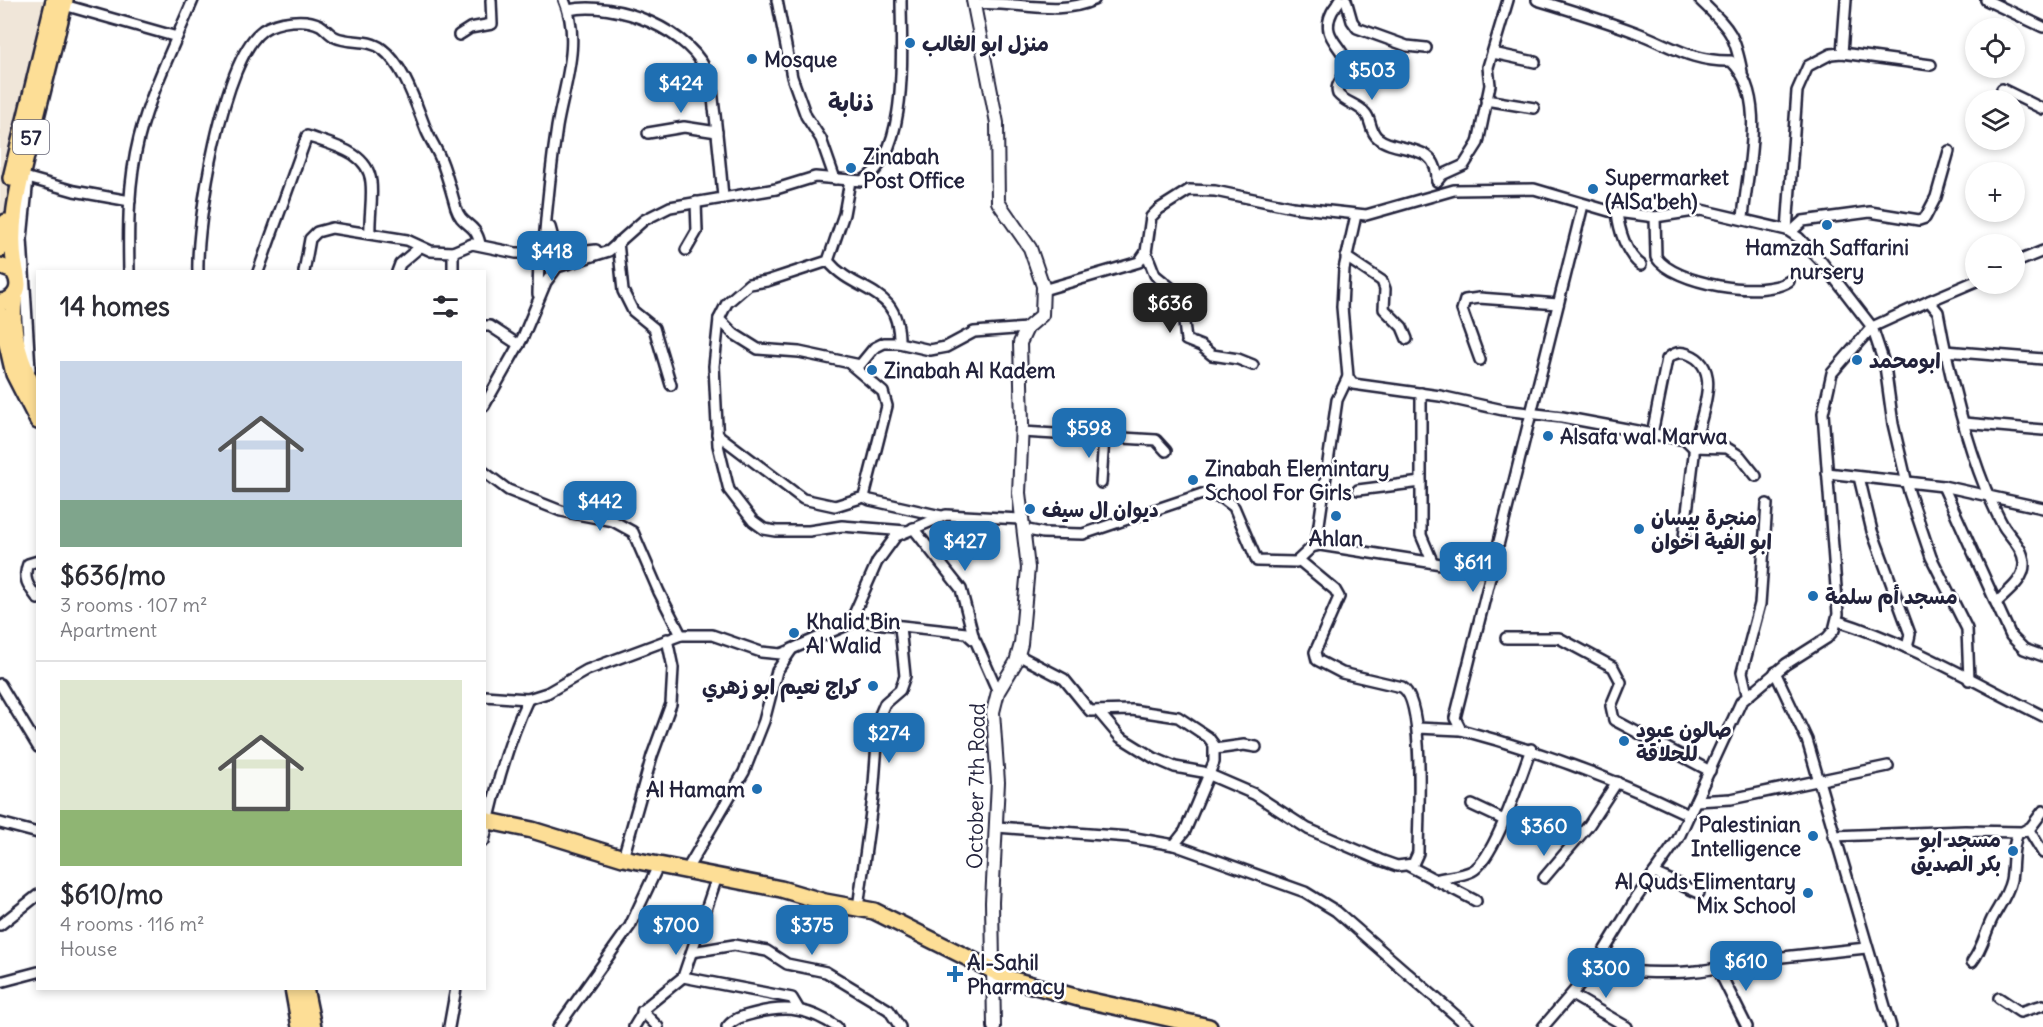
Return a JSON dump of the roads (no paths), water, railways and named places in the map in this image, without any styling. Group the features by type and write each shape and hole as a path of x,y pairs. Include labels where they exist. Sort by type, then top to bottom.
{"main road":[{"name":"57","path":"0,249 12,171 61,2"},
{"name":"57","path":"17,276 12,251 20,176 61,2"},
{"path":"0,266 9,268 17,276 15,328 36,389"},
{"path":"0,302 15,295"},
{"path":"0,314 15,374 36,417"},
{"path":"486,820 532,830 622,858 858,908 901,924 992,972 1082,999 1209,1027"},
{"path":"293,990 300,1027"},
{"path":"305,990 313,1027"}],"street":[{"path":"129,270 130,201 139,137 193,0"},
{"path":"459,34 470,28 492,24 491,0"},
{"path":"511,252 532,253 541,249 544,243 558,123 570,72 570,17 564,0"},
{"path":"777,0 792,77 806,116 821,139 835,179"},
{"path":"550,274 564,264 609,251 655,212 696,201 776,189 815,177 861,181 880,168 893,133 900,90 901,0"},
{"path":"974,2 994,1 1024,5 1073,6 1094,0"},
{"path":"1340,0 1329,22 1329,36 1346,59 1346,70 1337,86 1338,94 1367,115 1371,130 1377,137 1429,157 1436,169 1437,180 1434,195"},
{"path":"1346,0 1352,21 1358,28 1407,46 1426,48"},
{"path":"1437,180 1442,175 1464,165 1472,155 1481,134 1490,85 1488,68 1508,0"},
{"path":"1537,0 1627,29 1687,56 1709,61 1731,61 1742,72"},
{"path":"1700,0 1736,39 1742,72 1752,105 1753,133 1743,219"},
{"path":"1842,53 1846,0"},
{"path":"1986,0 2043,27"},
{"path":"61,2 177,37"},
{"name":"October 7th Road","path":"974,2 997,123 998,202 1030,248 1044,290 1042,315 1027,328 1020,342 1021,524 1028,568 1018,655 998,692 993,712 998,782 992,972 994,1027"},
{"path":"568,10 583,5 629,12 651,19 684,44 700,60 711,81 723,198"},
{"path":"198,270 197,249 208,175 236,75 260,33 269,27 300,21 319,25 339,38 365,42 383,49 402,76 418,105 427,132 443,163 458,214 474,227 480,244"},
{"path":"1493,53 1535,62"},
{"path":"1789,231 1797,91 1808,66 1831,54 1842,53 1931,66"},
{"path":"2002,89 2043,110"},
{"path":"1486,100 1533,108"},
{"path":"648,134 676,128 717,132"},
{"path":"259,270 307,136 352,152 369,171 372,182 370,234"},
{"path":"1789,231 1803,221 1870,212 1919,220 1925,218 1936,197 1949,151"},
{"path":"31,369 22,239 28,178 74,191 130,201"},
{"path":"828,261 844,214 849,181"},
{"path":"1044,290 1139,262 1146,252 1151,217 1158,209 1189,190 1215,191 1292,207 1356,215 1374,214 1454,190 1534,189 1583,205 1617,212 1655,218 1701,210 1789,231 1821,261 1872,327 1886,366 1893,424 1906,481 1931,557 1967,629 1969,680"},
{"path":"548,198 550,237 556,249 579,253 619,242"},
{"path":"686,250 697,231 696,201"},
{"path":"1461,730 1455,714 1583,205"},
{"path":"1617,212 1619,231 1635,261 1641,265"},
{"path":"1300,561 1316,545 1337,400 1348,377 1342,307 1346,257 1356,215"},
{"path":"1655,218 1656,257 1679,274 1727,286 1762,290 1775,288 1789,281"},
{"path":"304,270 307,243 317,232 332,228 407,240 431,251 453,252 465,245 480,244 511,252 536,263 539,270"},
{"path":"619,242 623,291 633,311 654,328 670,385"},
{"path":"398,270 400,264 420,247"},
{"path":"486,403 519,345 558,261 553,250 546,249 540,253 537,304"},
{"path":"2025,258 2043,251"},
{"path":"453,252 453,270"},
{"path":"1146,252 1155,275 1181,296 1186,340 1201,346 1212,355 1238,359 1254,365"},
{"path":"1346,257 1382,281 1384,309 1402,327 1407,339"},
{"path":"828,261 767,281 749,284 727,303 719,319 714,366 717,434 729,490 760,527 776,531 809,531 842,526 909,530 961,589 974,639 998,692"},
{"path":"828,261 838,273 883,297 899,326 898,343"},
{"path":"1543,1027 1593,969 1678,838 1738,707 1747,694 1775,672 1827,638 1838,621 1823,413 1833,373 1872,327 1965,286"},
{"path":"1480,360 1461,307 1465,300 1479,298 1558,304"},
{"path":"1929,302 1938,312 1964,423 1989,495 2005,528 2020,548 2024,561 2019,581 1996,603"},
{"path":"719,319 734,334 758,349 799,352 860,365 879,345 898,343 930,351 946,347 974,332 1027,328"},
{"path":"486,326 490,326 519,345"},
{"path":"1946,351 2043,359"},
{"path":"1652,434 1666,360 1674,354 1686,353 1701,360 1706,369 1704,410 1693,447 1684,537"},
{"path":"848,362 883,392 887,406 864,497"},
{"path":"1348,377 1353,384 1421,393 1686,440 1693,447 1727,448 1740,456 1756,476"},
{"path":"1421,393 1421,535 1432,561"},
{"path":"1964,423 2043,430"},
{"path":"1022,432 1156,440 1166,451"},
{"path":"717,434 803,499 835,506 864,497 875,502 941,516 1021,524 1043,533 1083,534 1202,494 1222,498 1234,507 1257,561 1300,561 1335,590 1339,597 1315,652 1317,660 1342,673 1406,689 1417,728 1418,853 1416,860 1409,866"},
{"path":"1101,483 1104,437"},
{"path":"1827,473 1943,486 2043,508"},
{"path":"486,474 508,490 561,511 625,525 633,532 681,635"},
{"path":"1859,477 1872,531 1910,634 1907,648"},
{"path":"1358,490 1421,482"},
{"path":"1943,486 2014,641 2029,652 2043,656"},
{"path":"1747,694 1742,672 1760,604 1767,504"},
{"path":"851,621 888,543 896,536 941,516"},
{"path":"1316,545 1492,572"},
{"path":"36,562 28,564 25,573 26,583 36,596"},
{"path":"486,696 528,699 547,693 587,670 681,635 712,635 761,652 781,654 851,621 962,632 974,639"},
{"path":"1838,621 1907,648 2043,716"},
{"path":"858,908 873,797 879,717 885,704 900,690 905,676 900,627"},
{"path":"1506,638 1558,638 1612,667 1621,682 1611,706 1614,720 1710,771"},
{"path":"622,858 652,756 671,704 673,668 667,639"},
{"path":"686,871 744,772 764,722 777,671 792,649"},
{"path":"1018,655 1064,678 1086,707 1098,711 1132,710 1178,717 1208,737 1215,749 1214,762 1185,831 1174,845"},
{"path":"1775,672 1807,740 1820,781 1833,836 1891,1027"},
{"path":"0,684 36,744"},
{"path":"486,820 515,727 528,699"},
{"path":"1098,711 1114,732 1148,755 1175,767 1208,775 1254,794 1308,829 1397,866 1409,866 1476,901"},
{"path":"1417,728 1461,730 1531,749 1617,782 1689,815"},
{"path":"1215,749 1244,745 1256,747"},
{"path":"1435,880 1472,871 1485,858 1504,820 1531,749"},
{"path":"1696,801 1731,799 1888,766"},
{"path":"1544,878 1589,825 1617,782"},
{"path":"1472,805 1504,820"},
{"path":"1833,836 1965,831 2018,833 2029,830 2043,811"},
{"path":"0,823 36,832"},
{"path":"997,827 1130,837 1174,845 1294,887 1321,900 1470,1027"},
{"path":"2029,830 2043,853"},
{"path":"1972,962 2008,891 2012,876 2013,846 2018,833"},
{"path":"558,1027 630,926 658,866"},
{"path":"1654,873 1699,893"},
{"path":"634,1027 642,1011 683,977 717,878"},
{"path":"0,925 36,897"},
{"path":"692,952 734,945 767,951 787,964 831,974 889,1010 900,1027"},
{"path":"1593,969 1635,972 1718,969 1737,962 1866,948"},
{"path":"1718,969 1747,1027"},
{"path":"0,982 36,973"},
{"path":"683,977 792,998 798,1008"},
{"path":"449,1027 456,990"},
{"path":"1572,995 1627,1027"},
{"path":"1999,998 2020,1012 2043,1005"},
{"path":"727,1027 736,1018 772,1008 798,1008 822,1017 837,1027"},
{"path":"642,1011 658,1027"}],"place":[{"name":"منزل ابو الغالب","path":"910,43"},
{"name":"Mosque","path":"752,59"},
{"name":"Zinabah Post Office","path":"851,168"},
{"name":"Supermarket (AlSa'beh)","path":"1593,189"},
{"name":"Hamzah Saffarini nursery","path":"1827,225"},
{"name":"ابومحمد","path":"1857,360"},
{"name":"Zinabah Al Kadem","path":"872,370"},
{"name":"Alsafa wal Marwa","path":"1548,436"},
{"name":"Zinabah Elemintary School For Girls","path":"1193,480"},
{"name":"ديوان ال سيف","path":"1030,509"},
{"name":"Ahlan","path":"1336,516"},
{"name":"منجرة بيسان ابو الفية اخوان","path":"1639,529"},
{"name":"مسجد أم سلمة","path":"1813,596"},
{"name":"Khalid Bin Al Walid","path":"794,633"},
{"name":"كراج نعيم ابو زهري","path":"873,686"},
{"name":"صالون عبود للحلاقة","path":"1624,741"},
{"name":"Al Hamam","path":"757,789"},
{"name":"Palestinian Intelligence","path":"1813,836"},
{"name":"مسجد ابو بكر الصديق","path":"2013,851"},
{"name":"Al Quds Elimentary Mix School","path":"1808,893"},
{"name":"Al-Sahil Pharmacy","path":"955,974"}],"district":[{"name":"ذنابة","path":"851,102"}]}
